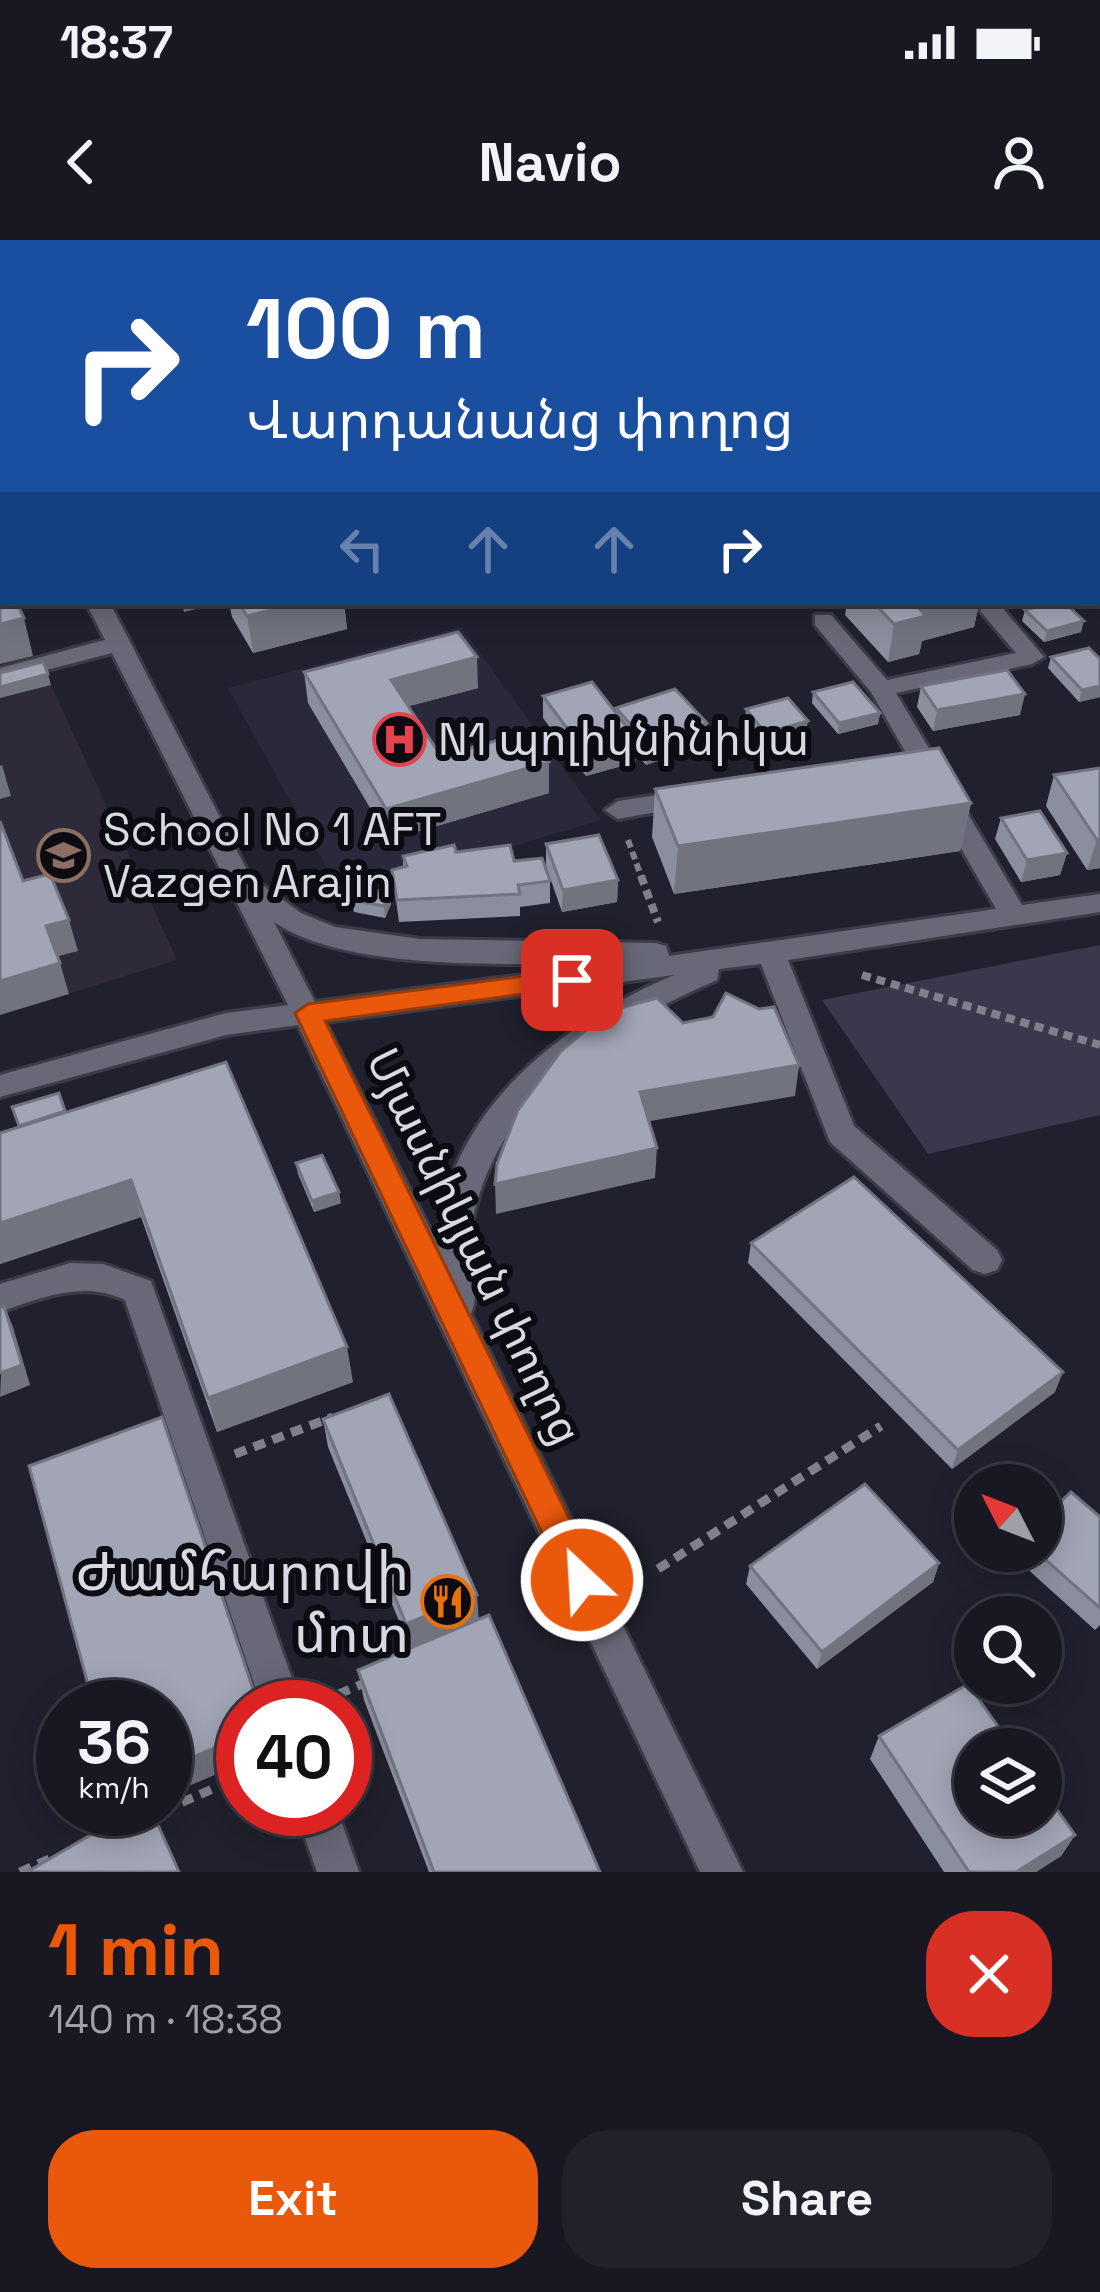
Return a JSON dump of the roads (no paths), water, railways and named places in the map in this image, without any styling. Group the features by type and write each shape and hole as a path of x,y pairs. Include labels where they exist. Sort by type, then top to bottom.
{"street":[{"name":"Մյասնիկյան փողոց","path":"100,606 308,1013 722,1872"},
{"path":"881,689 1032,657 992,611 994,606"},
{"path":"823,620 881,689 910,761 1015,917"},
{"path":"0,674 119,644"},
{"path":"618,810 711,795"},
{"path":"238,877 295,923 325,934 387,944 762,954"},
{"path":"0,1086 226,1024 762,954 1100,903"},
{"path":"762,954 841,1133 986,1260"},
{"path":"459,1325 454,1226 468,1178 519,1093 585,1033 639,999 762,954"},
{"path":"0,1298 70,1275 109,1275 139,1291 273,1680"},
{"path":"325,1836 338,1872"}],"place":[{"name":"N1 պոլիկնինիկա","path":"399,739"},
{"name":"School No 1 AFT Vazgen Arajin","path":"64,855"},
{"name":"Ժամհարովի մոտ","path":"448,1602"}]}
